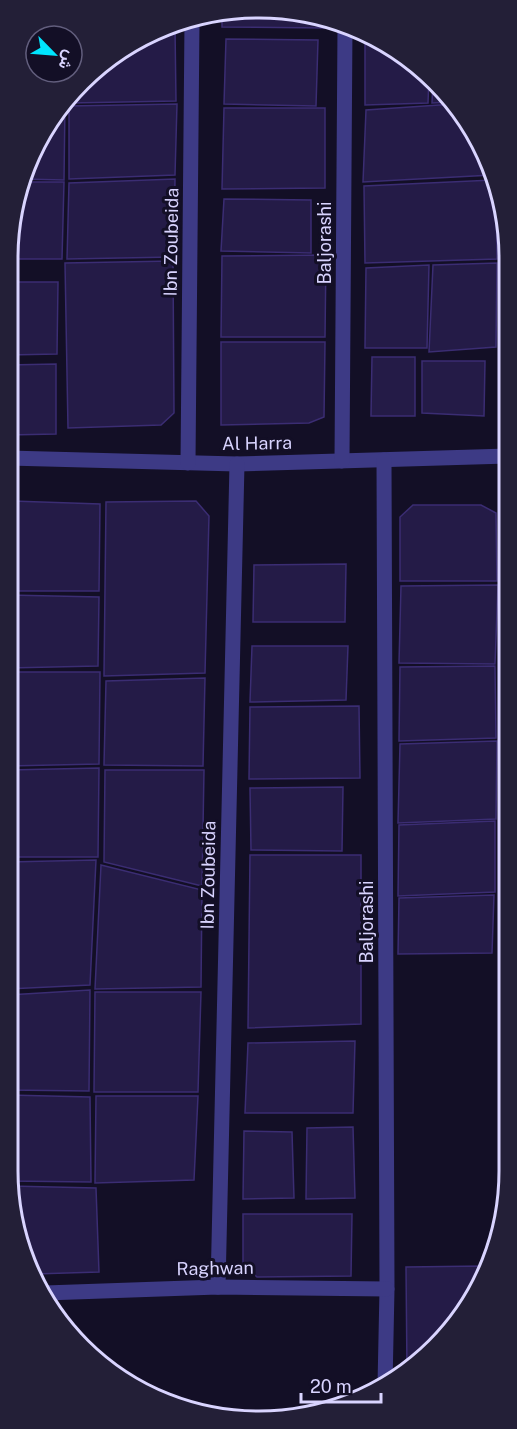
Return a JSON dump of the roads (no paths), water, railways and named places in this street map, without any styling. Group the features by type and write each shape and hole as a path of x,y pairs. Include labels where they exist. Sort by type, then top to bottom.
{"street":[{"name":"Ibn Zoubeida","path":"188,463 192,27"},
{"name":"Baljorashi","path":"342,461 345,34"},
{"name":"Al Harra","path":"18,458 237,464 499,456"},
{"name":"Baljorashi","path":"384,460 387,1289 385,1375"},
{"name":"Ibn Zoubeida","path":"218,1287 237,464"},
{"name":"Raghwan","path":"51,1293 218,1287 387,1289"}]}
